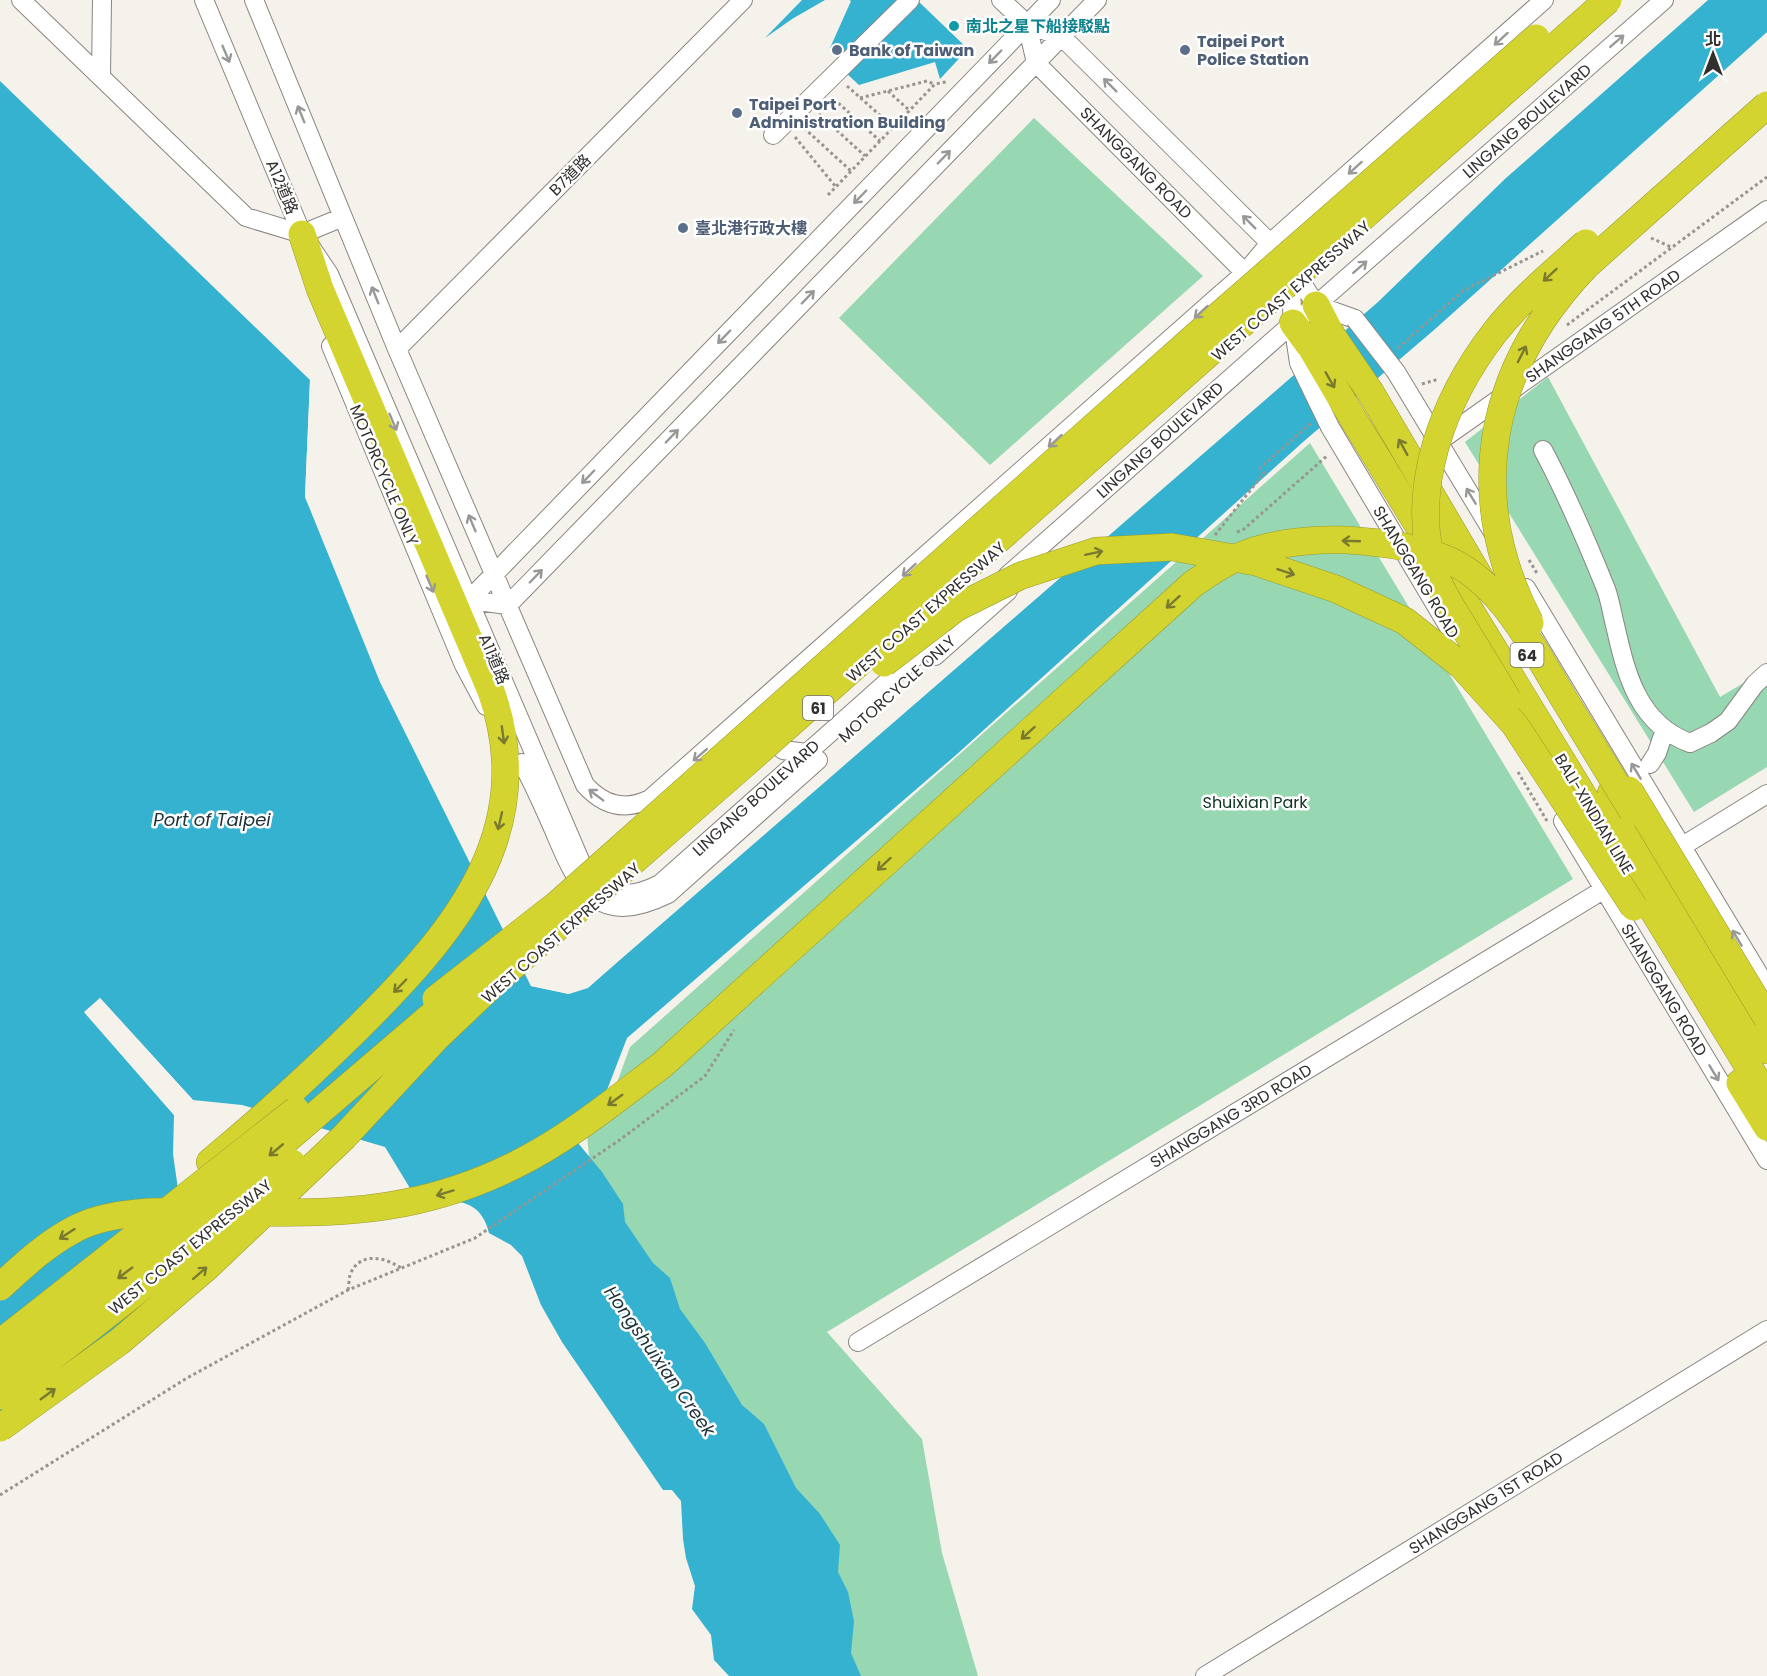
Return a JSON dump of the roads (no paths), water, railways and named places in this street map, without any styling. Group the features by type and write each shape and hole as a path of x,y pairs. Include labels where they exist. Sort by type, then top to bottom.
{"highway":[{"name":"WEST COAST EXPRESSWAY","path":"0,1367 174,1236 333,1101 1190,341 1580,0"},
{"path":"0,1428 119,1342 207,1267 344,1137 436,1038 496,980 731,776 1608,0"},
{"name":"WEST COAST EXPRESSWAY","path":"0,1396 186,1253 475,1008 1621,0"},
{"path":"1767,84 1554,272 1496,331 1463,379 1449,407 1436,446 1426,504 1427,530 1433,566 1445,596 1767,1127"},
{"path":"1754,1024 1523,610 1497,535 1492,492 1493,455 1507,390 1521,356 1546,313 1587,265 1767,105"},
{"path":"0,1328 149,1213 231,1144 334,1051 412,972 447,931 463,907 491,851 501,819 514,763 500,714 324,299 302,234"},
{"path":"0,1343 558,903 675,805 1228,318 1245,273"},
{"path":"1316,305 1314,349 1338,425 1431,523"},
{"path":"1293,323 1314,349 1371,393 1431,523"},
{"name":"BALI-XINDIAN LINE","path":"1431,523 1754,1024 1767,1050"},
{"path":"0,1287 37,1254 74,1229 113,1216 161,1211 293,1214 350,1212 411,1203 464,1187 515,1166 556,1142 662,1065 1193,584 1218,567 1249,552 1288,544 1328,540 1367,541 1410,548 1443,557 1468,572 1491,591 1515,620 1633,813 1754,1024"},
{"path":"683,827 832,708 896,653 956,608 1020,576 1096,551 1172,547 1256,562 1336,588 1405,621 1462,666 1515,725 1634,908"},
{"name":"BALI-XINDIAN LINE","path":"1754,1024 1767,1096"}],"street":[{"path":"21,0 246,217 302,234 343,217"},
{"path":"101,76 102,0"},
{"name":"A12道路","path":"204,0 302,234 329,274 370,369"},
{"path":"254,0 397,349"},
{"name":"B7道路","path":"397,349 743,0"},
{"path":"784,125 910,0"},
{"path":"1001,0 1027,24 1062,37 1290,264 1316,305 1355,319 1396,372 1767,988"},
{"path":"469,600 1050,0"},
{"path":"469,600 508,605 1097,0"},
{"path":"728,730 1245,273 1270,243 1545,0"},
{"path":"1290,264 1592,0"},
{"name":"LINGANG BOULEVARD","path":"660,884 1293,323 1664,0"},
{"path":"1027,24 1036,63"},
{"name":"SHANGGANG ROAD","path":"1036,63 1293,323"},
{"path":"1623,226 1767,98"},
{"name":"SHANGGANG 5TH ROAD","path":"1438,442 1767,210"},
{"name":"MOTORCYCLE ONLY","path":"302,234 309,289 342,375 464,665 487,708"},
{"path":"1290,264 1293,323"},
{"name":"MOTORCYCLE ONLY","path":"514,763 533,783 573,876 586,893 601,903 633,908 668,894 1258,368 1293,323"},
{"name":"A11道路","path":"397,349 585,785 594,795 620,806 635,806 650,799 728,730"},
{"name":"A11道路","path":"370,369 588,873 598,886 613,893 644,892 660,884"},
{"name":"SHANGGANG ROAD","path":"1338,425 1603,890 1767,1161"},
{"path":"1543,450 1562,485 1607,592 1624,664 1636,696 1657,724 1677,738 1690,742 1711,733 1728,722 1755,684 1767,674"},
{"path":"760,702 760,726 783,750 807,753"},
{"path":"1650,764 1657,753 1665,729"},
{"path":"728,730 751,734 774,759 777,780"},
{"path":"1681,846 1767,794"},
{"name":"SHANGGANG 3RD ROAD","path":"858,1342 1603,890"},
{"name":"SHANGGANG 1ST ROAD","path":"1205,1676 1767,1329"}],"water":[{"path":"802,0 825,0 765,38"},
{"path":"849,0 917,0 968,49 940,79 935,62 859,85 845,72 839,55 830,48 851,1"},
{"name":"Port of Taipei","path":"1708,0 1767,0 1767,32 1434,330 1303,442 956,755 627,1038 607,1090 578,1143 602,1172 623,1204 625,1222 653,1263 670,1278 680,1309 705,1343 742,1405 764,1424 796,1488 820,1514 840,1545 838,1572 848,1592 854,1621 851,1653 861,1676 729,1676 714,1660 711,1635 692,1609 695,1586 686,1558 681,1501 672,1490 663,1490 562,1342 541,1305 522,1256 511,1245 489,1233 479,1212 471,1206 452,1201 419,1203 385,1147 242,1105 193,1100 100,998 85,1013 174,1115 173,1154 193,1294 0,1441 0,81 310,380 305,497 380,682 531,986 569,994 588,988 1378,302 1506,178"}],"place":[{"name":"南北之星下船接駁點","path":"954,26"},
{"name":"Bank of Taiwan","path":"837,50"},
{"name":"Taipei Port Police Station","path":"1185,50"},
{"name":"Taipei Port Administration Building","path":"737,113"},
{"name":"臺北港行政大樓","path":"683,228"}],"park label":[{"name":"Shuixian Park","path":"1255,802"}],"water label":[{"name":"Hongshuixian Creek","path":"660,1361"}]}
